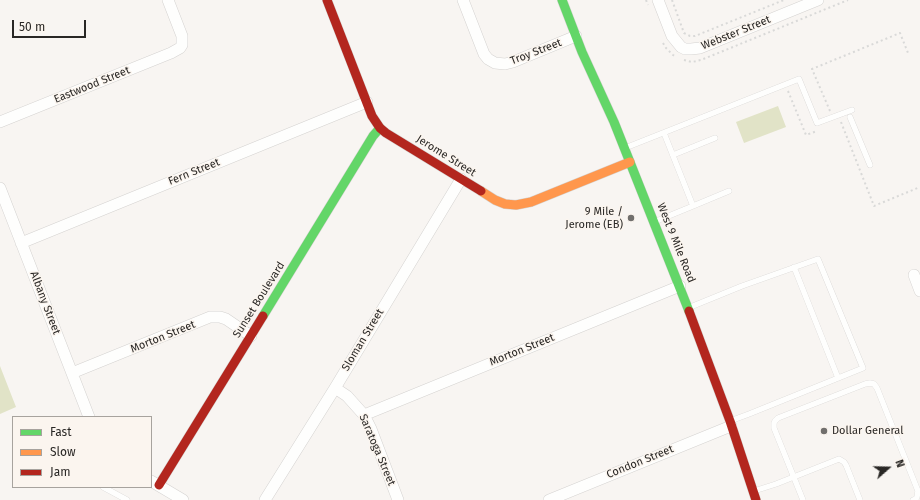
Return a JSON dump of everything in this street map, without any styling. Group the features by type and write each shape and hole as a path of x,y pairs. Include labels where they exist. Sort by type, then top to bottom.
{"street":[{"name":"Eastwood Street","path":"0,122 171,53 180,48 182,45 182,36 168,0"},
{"name":"Jerome Street","path":"327,0 372,116 380,128 495,200 505,204 516,205 531,202 630,162"},
{"name":"Troy Street","path":"463,0 484,54 488,59 495,63 505,64 513,62 576,36"},
{"name":"West 9 Mile Road","path":"562,0 582,52 625,148 680,286 731,423 755,496"},
{"name":"Webster Street","path":"658,0 672,36 685,49 700,48 818,0"},
{"name":"Fern Street","path":"21,243 367,102"},
{"name":"Sunset Boulevard","path":"155,483 251,336 373,136 380,128"},
{"name":"Sloman Street","path":"265,500 335,388 461,179"},
{"name":"Albany Street","path":"0,188 89,416"},
{"path":"914,275 920,291"},
{"name":"Morton Street","path":"364,415 680,286"},
{"name":"Morton Street","path":"72,373 210,317 220,317 226,319 251,336"},
{"name":"Saratoga Street","path":"335,388 347,396 364,415 371,429 398,500"},
{"name":"Condon Street","path":"549,500 731,423"},
{"path":"155,483 183,500"}],"lane":[{"path":"625,148 799,79 817,123 852,110"},
{"path":"850,117 870,166"},
{"path":"664,133 693,206"},
{"path":"673,155 716,138"},
{"path":"654,222 729,191"},
{"path":"688,308 818,258 863,368 749,414 731,423"},
{"path":"794,267 838,378"},
{"path":"803,500 774,428 775,421 778,418 870,383 874,384 876,388 918,491 916,499 913,500"},
{"path":"755,496 794,477 839,459 846,465 860,500"},
{"path":"105,488 127,500"}],"path":[{"path":"672,0 684,33 690,36 695,36 784,0"},
{"path":"832,118 812,69 900,34 908,53"},
{"path":"787,90 806,135 820,129"},
{"path":"850,117 840,121 874,206 920,187"}],"green space":[{"path":"778,106 786,127 744,143 736,122"},
{"path":"0,366 16,407 0,414"}],"traffic: fast":[{"path":"562,0 582,52 614,122 689,311"},
{"path":"263,316 373,136 380,128"}],"traffic: slow":[{"path":"481,191 495,200 505,204 516,205 531,202 630,162"}],"traffic: jam":[{"path":"327,0 372,116 380,128 481,191"},
{"path":"689,311 730,421 756,500"},
{"path":"159,485 263,316"}],"place":[{"name":"9 Mile / Jerome (EB)","path":"631,218"},
{"name":"Dollar General","path":"824,431"}]}
